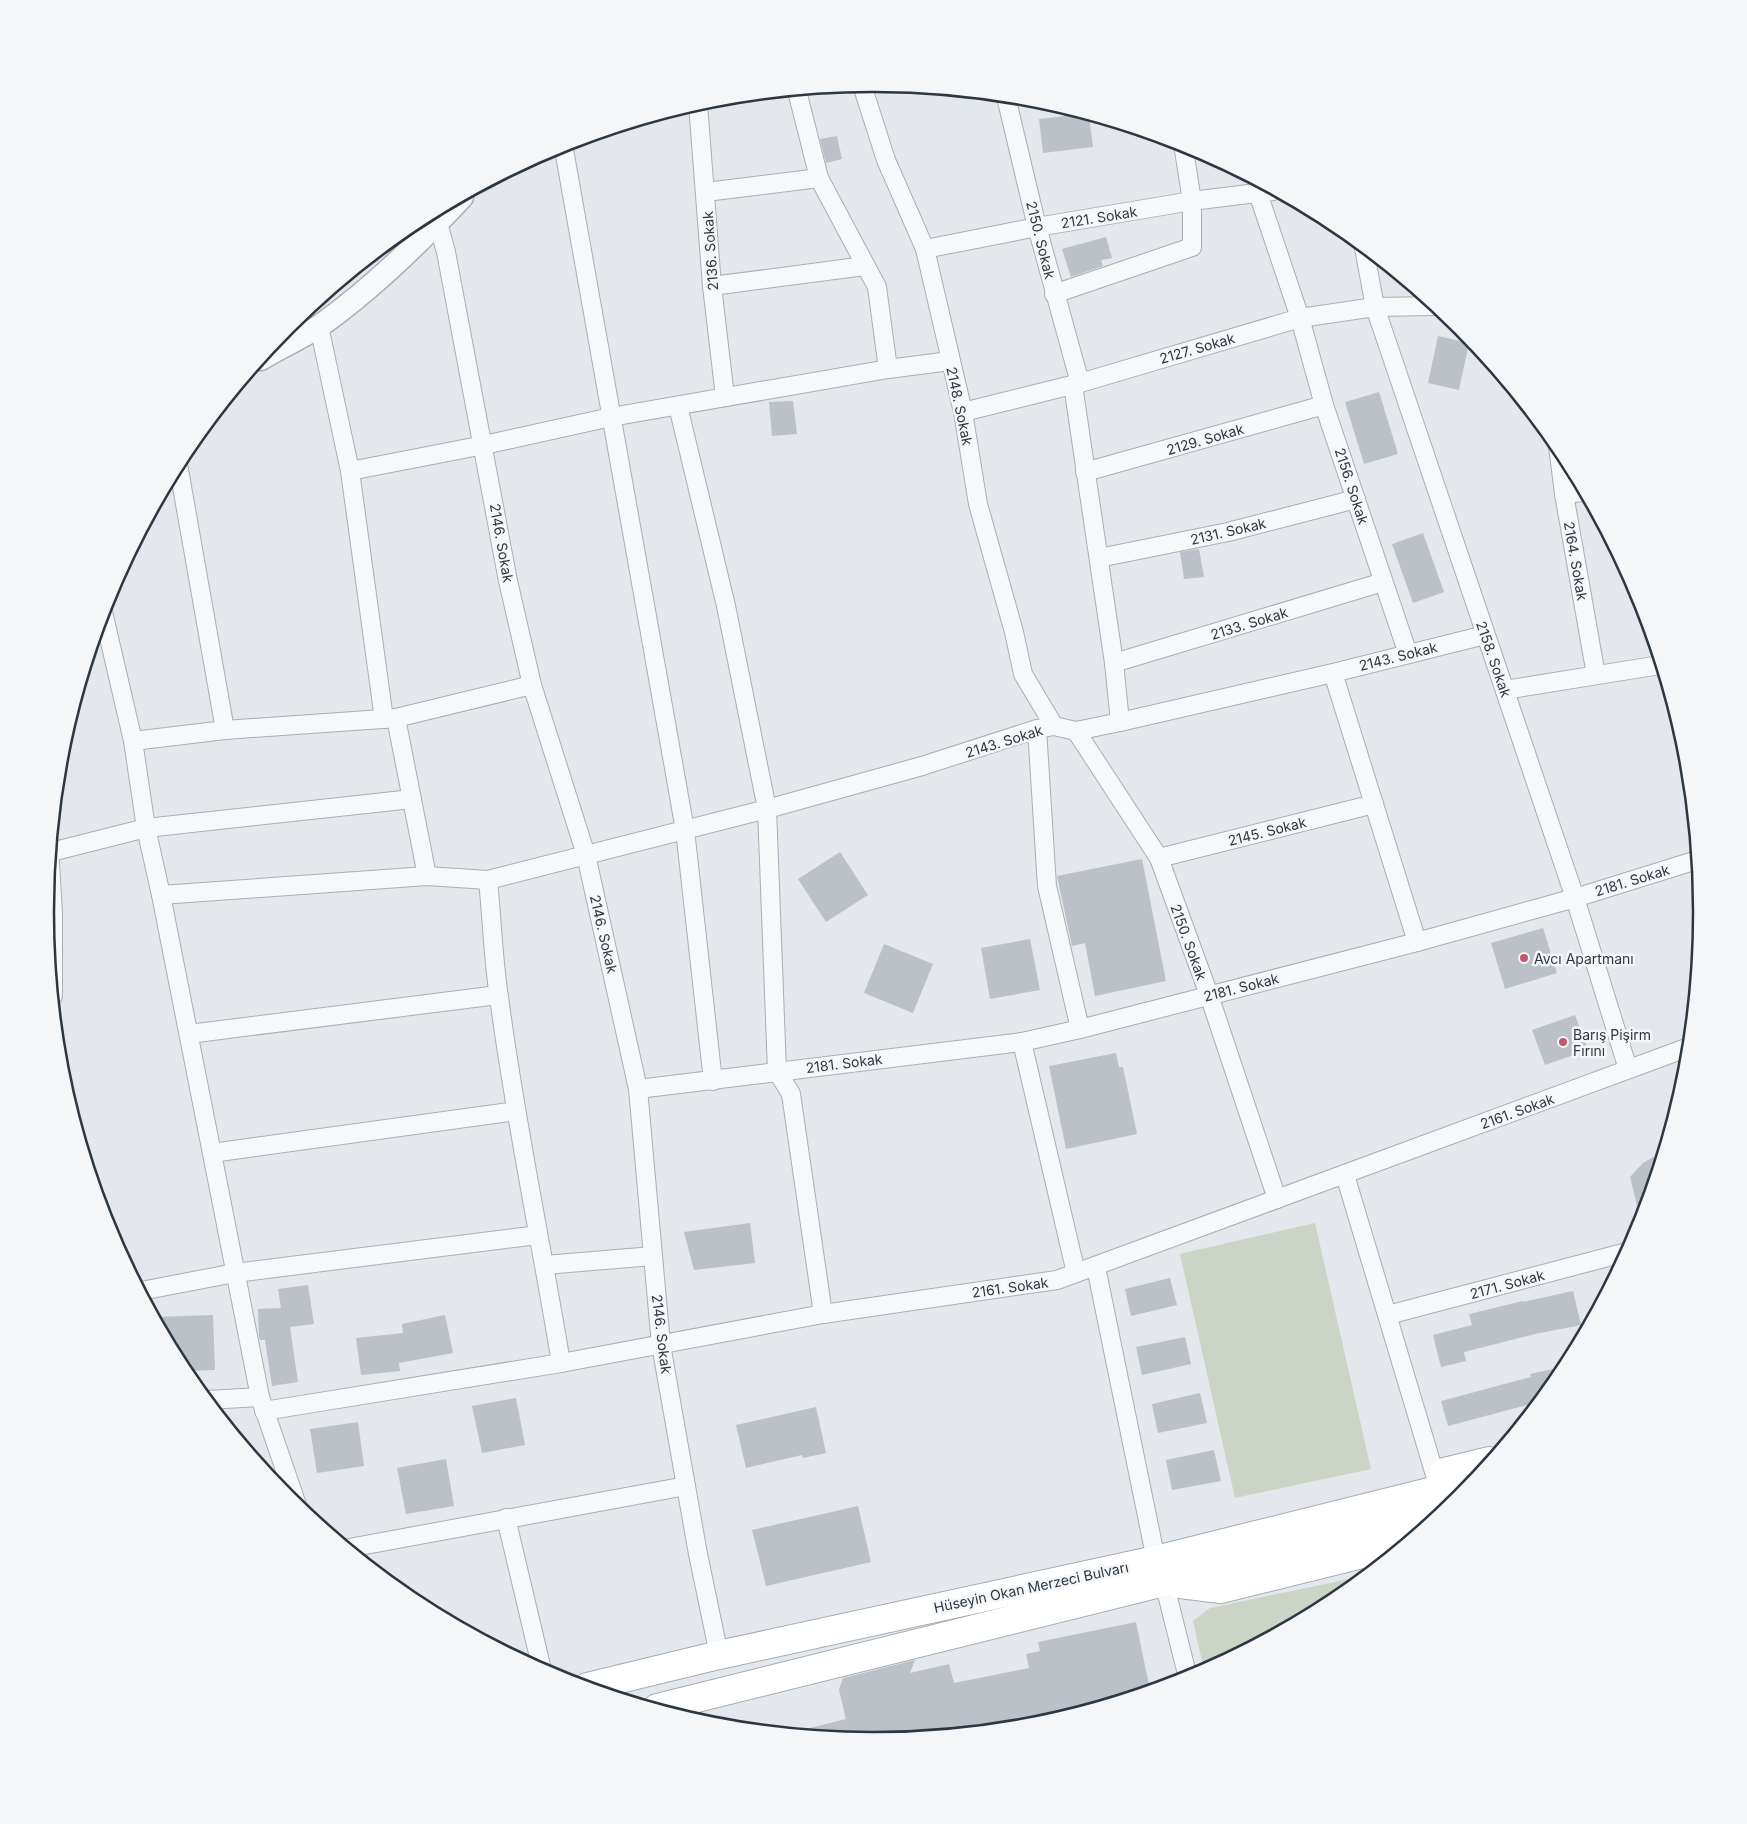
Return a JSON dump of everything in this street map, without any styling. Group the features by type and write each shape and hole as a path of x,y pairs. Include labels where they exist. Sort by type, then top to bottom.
{"main road":[{"path":"1391,1547 1221,1589 1160,1571 1194,1534 1479,1464"},
{"name":"Hüseyin Okan Merzeci Bulvarı","path":"667,1705 1056,1607 1160,1571 1460,1485"},
{"name":"Hüseyin Okan Merzeci Bulvarı","path":"599,1684 719,1655 1160,1571 1427,1516"}],"street":[{"name":"2148. Sokak","path":"864,92 886,160 925,249 963,412 978,504 1014,632 1023,674 1045,728"},
{"path":"798,96 819,178 864,266 877,287 888,369"},
{"name":"2150. Sokak","path":"1008,104 1077,384 1085,472 1114,663 1120,722"},
{"name":"2136. Sokak","path":"699,111 712,286 725,397"},
{"path":"565,153 686,830 713,1081"},
{"path":"1054,294 1192,247 1192,202 1185,154"},
{"path":"706,192 819,178"},
{"name":"2121. Sokak","path":"925,249 1037,227 1265,192"},
{"name":"2156. Sokak","path":"1266,193 1324,405 1408,654"},
{"path":"279,348 319,326 363,294 449,211"},
{"name":"2146. Sokak","path":"438,223 446,252 484,445 508,581 532,685 586,855 638,1088 661,1345 719,1655"},
{"name":"2158. Sokak","path":"1366,257 1375,307 1506,690 1575,898 1628,1069"},
{"path":"712,286 864,266"},
{"name":"2127. Sokak","path":"963,412 1077,384 1300,318 1375,307 1425,306"},
{"path":"319,326 350,471 390,718 412,798 426,876"},
{"path":"350,471 484,445 611,417 888,369 950,361"},
{"name":"2129. Sokak","path":"1085,472 1324,405"},
{"path":"678,406 726,606 767,809 777,1071 791,1094 823,1314"},
{"name":"2164. Sokak","path":"1560,466 1596,675"},
{"path":"180,476 224,730"},
{"path":"1564,494 1577,493"},
{"name":"2131. Sokak","path":"1099,558 1228,532 1356,499"},
{"name":"2133. Sokak","path":"1114,663 1383,582"},
{"path":"106,625 133,741 146,828 262,1404 292,1489"},
{"name":"2143. Sokak","path":"161,895 426,876 488,880 767,809 922,766 1045,728 1076,731 1120,722 1486,634"},
{"path":"1506,690 1655,666"},
{"path":"1333,672 1417,942"},
{"path":"133,741 224,730 390,718 532,685"},
{"path":"1045,728 1047,886 1080,1029"},
{"name":"2150. Sokak","path":"1076,731 1159,858 1209,995 1277,1199"},
{"path":"57,851 146,828 412,798"},
{"name":"2145. Sokak","path":"1159,858 1374,804"},
{"name":"2181. Sokak","path":"638,1088 713,1081 777,1071 1022,1042 1080,1029 1417,942 1575,898 1691,862"},
{"path":"488,880 498,995 516,1111 561,1363"},
{"path":"188,1034 498,995"},
{"path":"1022,1042 1076,1273"},
{"name":"2161. Sokak","path":"216,1401 262,1404 561,1363 823,1314 1057,1280 1681,1050"},
{"path":"212,1153 516,1111"},
{"path":"1345,1175 1436,1475"},
{"path":"146,1290 235,1273 538,1235"},
{"name":"2171. Sokak","path":"1388,1315 1618,1254"},
{"path":"545,1265 653,1256"},
{"path":"1096,1267 1160,1571 1186,1669"},
{"path":"356,1547 686,1486"},
{"path":"506,1518 540,1660"}],"green space":[{"path":"1315,1223 1371,1469 1235,1498 1180,1254"},
{"path":"1350,1579 1283,1622 1202,1662 1193,1621 1210,1608"}],"building":[{"path":"1068,116 1090,121 1093,147 1043,153 1039,119"},
{"path":"837,136 842,159 826,163 820,139"},
{"path":"1106,237 1112,258 1101,260 1103,266 1071,277 1062,249"},
{"path":"1438,336 1462,341 1468,348 1459,390 1428,383"},
{"path":"1379,392 1398,454 1364,464 1345,402"},
{"path":"793,401 797,434 772,436 769,402"},
{"path":"1423,533 1444,592 1413,603 1392,544"},
{"path":"1199,549 1204,577 1184,579 1180,552"},
{"path":"840,852 868,895 826,922 798,879"},
{"path":"1142,859 1166,981 1095,996 1085,943 1072,946 1057,876"},
{"name":"Avcı Apartmanı","path":"1543,928 1557,973 1505,989 1491,943"},
{"path":"1030,939 1040,990 990,999 981,948"},
{"path":"884,944 933,964 913,1013 864,993"},
{"path":"1575,1015 1588,1050 1545,1065 1532,1030"},
{"path":"1116,1053 1119,1067 1123,1067 1137,1134 1066,1149 1049,1066"},
{"path":"1656,1156 1638,1208 1630,1177 1643,1163"},
{"path":"750,1223 755,1263 694,1270 684,1232"},
{"path":"1170,1278 1177,1305 1131,1316 1125,1289"},
{"path":"308,1285 314,1324 290,1327 298,1382 272,1386 265,1340 260,1340 259,1337 258,1309 281,1308 278,1289"},
{"path":"1573,1291 1581,1325 1535,1334 1464,1352 1466,1361 1441,1367 1433,1335 1472,1325 1469,1314"},
{"path":"213,1315 215,1370 195,1371 161,1317"},
{"path":"445,1315 453,1353 399,1363 400,1371 361,1375 356,1338 403,1333 402,1324"},
{"path":"1185,1337 1191,1364 1142,1375 1136,1347"},
{"path":"1554,1369 1529,1405 1448,1426 1441,1401 1531,1377 1530,1374"},
{"path":"1200,1393 1207,1423 1158,1433 1152,1404"},
{"path":"516,1398 525,1445 482,1453 472,1406"},
{"path":"816,1407 826,1453 803,1458 802,1455 746,1468 736,1425"},
{"path":"358,1422 364,1466 317,1473 310,1429"},
{"path":"1214,1450 1221,1481 1172,1490 1166,1460"},
{"path":"446,1459 454,1506 406,1514 397,1468"},
{"path":"858,1506 871,1562 766,1586 752,1530"},
{"path":"1136,1622 1149,1684 1086,1704 980,1725 874,1732 807,1729 846,1719 839,1690 843,1678 915,1660 910,1673 949,1664 954,1683 1029,1668 1026,1654 1040,1651 1038,1642"}],"place":[{"name":"Avcı Apartmanı","path":"1524,958"},
{"name":"Barış Pişirm Fırını","path":"1563,1042"}]}
